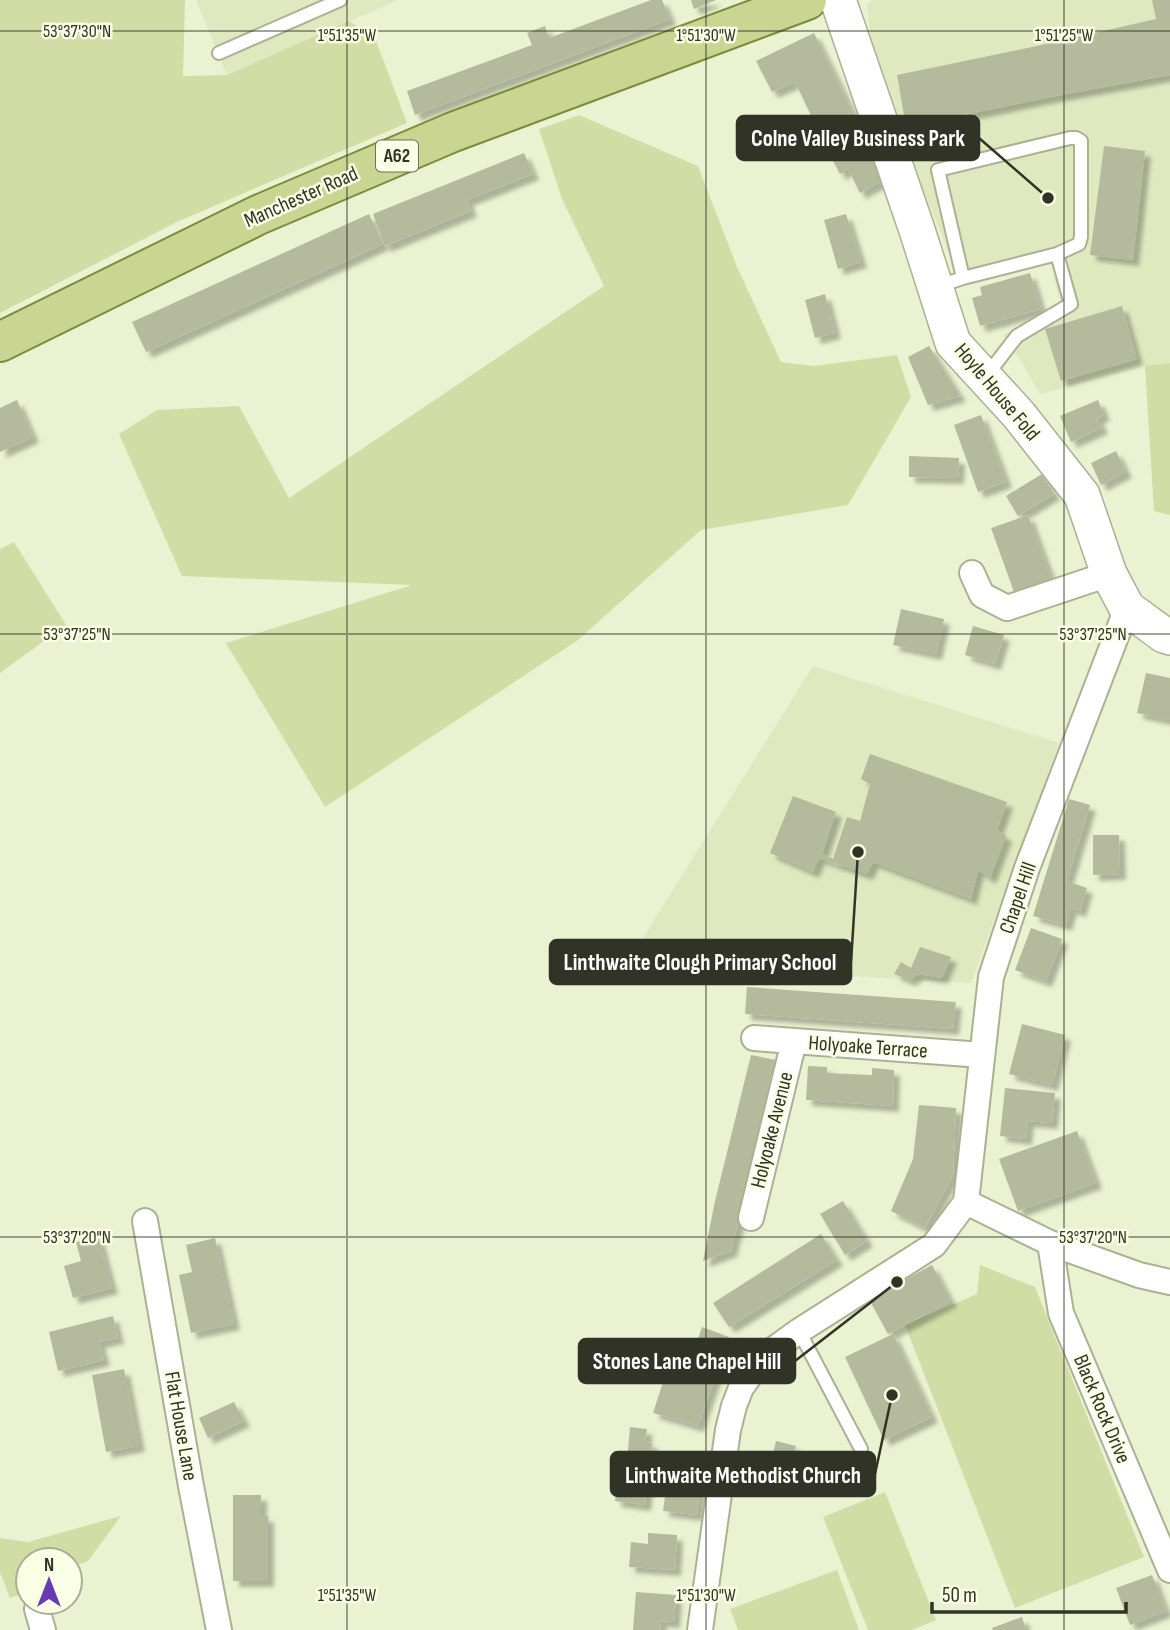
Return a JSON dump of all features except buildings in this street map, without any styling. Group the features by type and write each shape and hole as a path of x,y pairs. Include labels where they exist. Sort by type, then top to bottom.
{"main road":[{"name":"Manchester Road","path":"0,342 270,210 453,132 766,7 807,0"}],"street":[{"name":"Hoyle House Fold","path":"838,0 949,283 953,343 1018,415 1082,495 1109,575 1127,608 1167,636"},
{"path":"972,573 982,595 1007,608 1109,575"},
{"name":"Chapel Hill","path":"966,1202 991,977 1027,869 1127,608"},
{"name":"Holyoake Terrace","path":"754,1038 982,1055"},
{"name":"Holyoake Avenue","path":"751,1218 794,1041"},
{"path":"700,1630 728,1430 741,1388 764,1357 799,1331 934,1245 966,1202 1049,1243 1139,1275 1170,1282"},
{"name":"Flat House Lane","path":"145,1221 219,1630"},
{"name":"Black Rock Drive","path":"1049,1243 1061,1313 1170,1570"}],"lane":[{"path":"219,53 340,0"},
{"path":"1070,138 1081,141 1079,244 1057,254 949,283 938,170 1070,138"},
{"path":"985,377 1017,336 1072,304 1057,254"},
{"path":"799,1331 861,1450"}],"shaded area":[{"path":"0,0 185,0 183,76 227,75 349,21 375,38 407,123 177,222 0,313"},
{"path":"196,0 398,0 227,75"},
{"path":"873,0 1170,0 1170,363 1145,366 1040,394 1003,335 1061,304 1054,280 1053,263 1008,275 960,280 900,134 870,36 867,4"},
{"path":"579,115 698,166 737,267 781,362 814,366 897,355 911,397 848,505 701,530 578,640 325,807 226,643 412,585 182,576 119,434 157,410 239,406 289,498 604,286 562,199 539,129"},
{"path":"1170,363 1170,515 1154,511 1145,366"},
{"path":"14,542 66,625 0,673 0,549"},
{"path":"813,666 1059,743 971,983 629,960"},
{"path":"980,1265 1035,1287 1144,1557 1015,1608 905,1325 977,1294"},
{"path":"885,1492 936,1620 912,1630 868,1630 823,1517"},
{"path":"121,1516 88,1561 84,1563 84,1546 14,1546 14,1597 10,1598 0,1572 0,1538 28,1542"},
{"path":"837,1570 859,1630 738,1630 730,1609"}],"place":[{"name":"Colne Valley Business Park","path":"1048,198"},
{"name":"Linthwaite Clough Primary School","path":"858,852"},
{"name":"Stones Lane Chapel Hill","path":"897,1282"},
{"name":"Linthwaite Methodist Church","path":"892,1395"}]}
